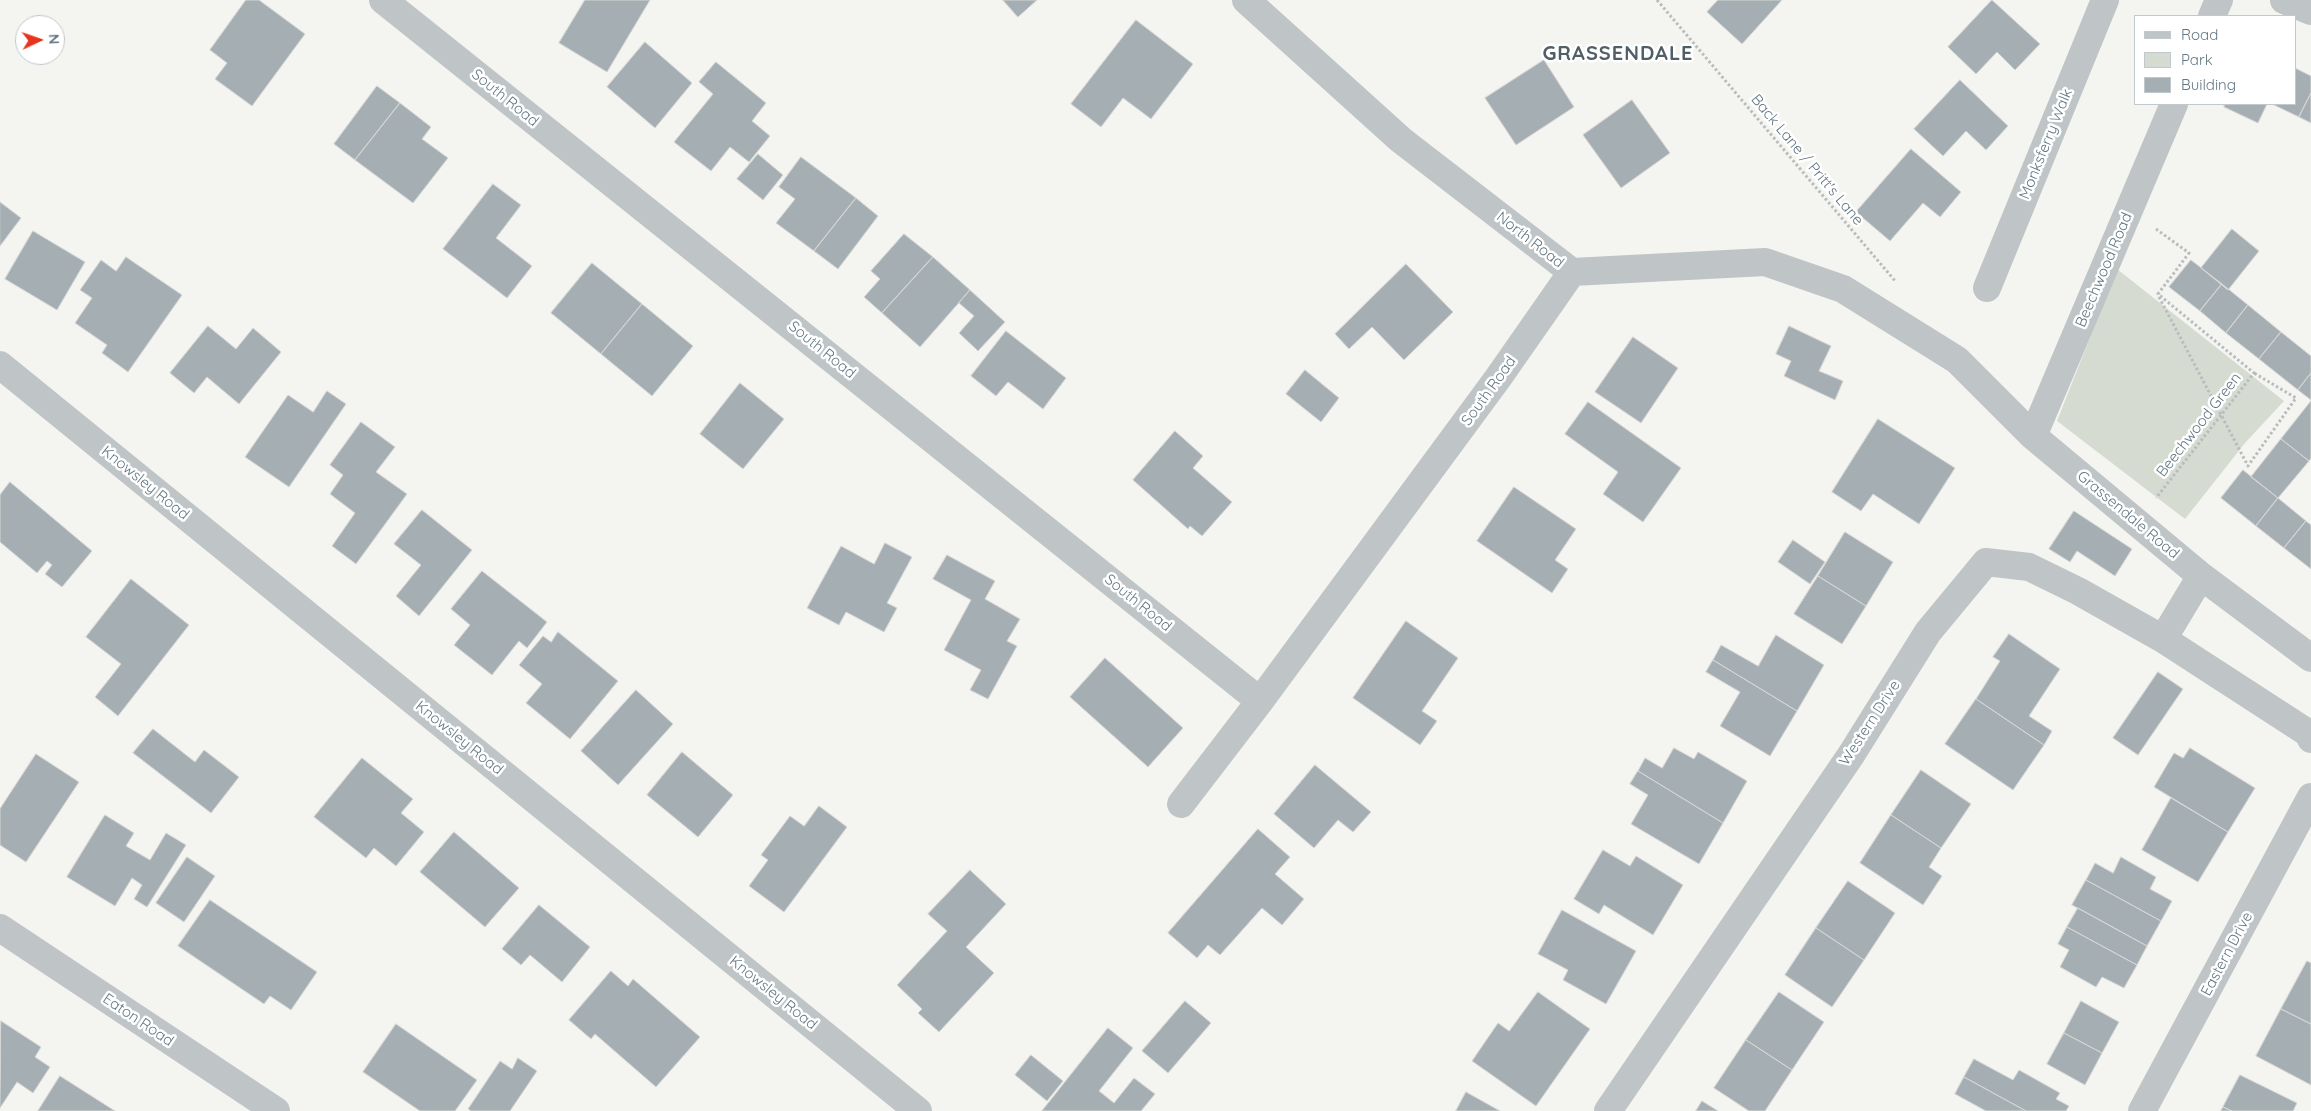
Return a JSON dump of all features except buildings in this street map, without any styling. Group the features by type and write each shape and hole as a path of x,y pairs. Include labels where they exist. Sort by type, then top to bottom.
{"street":[{"name":"South Road","path":"383,0 1260,701"},
{"name":"North Road","path":"1246,0 1401,140 1572,272 1765,262 1843,289 1956,360"},
{"name":"Monksferry Walk","path":"1986,288 2105,0"},
{"path":"2212,15 2219,0"},
{"path":"2284,0 2311,11"},
{"name":"Beechwood Road","path":"2033,436 2174,105"},
{"name":"South Road","path":"1180,804 1260,701 1498,378 1572,272"},
{"name":"Grassendale Road","path":"1956,360 2033,436 2201,576 2311,658"},
{"name":"Knowsley Road","path":"0,365 918,1111"},
{"name":"Western Drive","path":"1608,1111 1851,755 1928,632 1986,562 2029,567 2078,591 2162,639"},
{"path":"2201,576 2162,639 2310,734"},
{"name":"Eastern Drive","path":"2142,1111 2311,797"},
{"name":"Eaton Road","path":"0,928 276,1111"}],"path":[{"name":"Back Lane / Pritt's Lane","path":"1657,0 1901,288"},
{"path":"2129,209 2189,254 2158,294 2248,466 2296,398 2254,373"},
{"name":"Beechwood Green","path":"2137,523 2254,373 2158,294"}],"green space":[{"path":"2117,269 2284,401 2245,443 2185,519 2057,421"}],"district":[{"name":"GRASSENDALE","path":"1618,54"}]}
